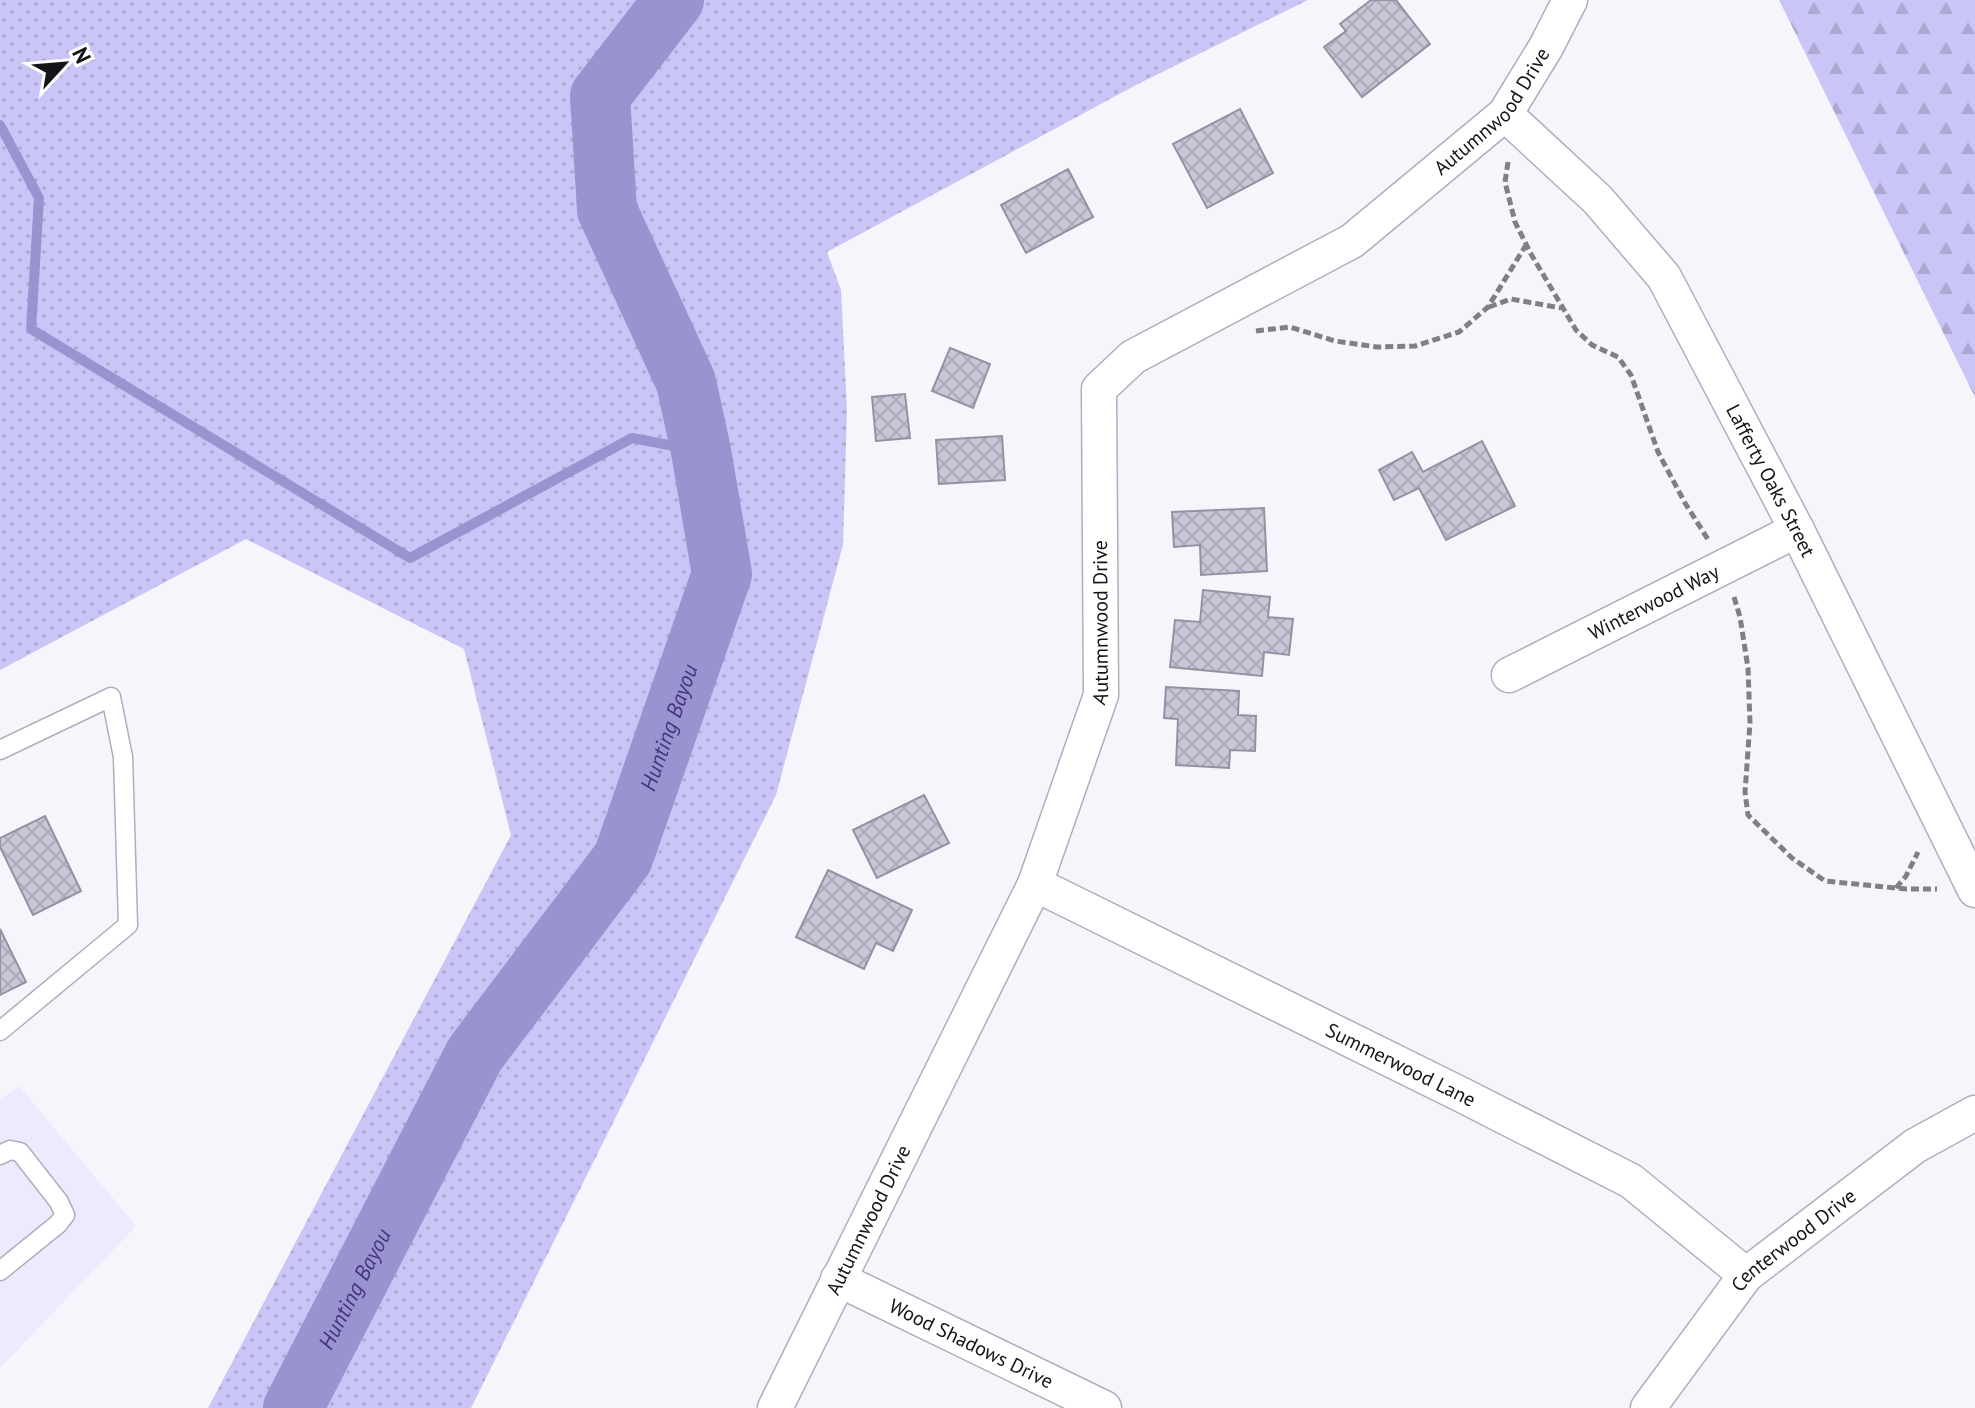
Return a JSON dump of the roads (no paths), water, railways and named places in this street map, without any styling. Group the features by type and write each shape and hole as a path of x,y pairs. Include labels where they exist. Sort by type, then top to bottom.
{"street":[{"name":"Autumnwood Drive","path":"775,1408 1035,884 1101,695 1099,389 1133,357 1352,241 1512,121 1570,0"},
{"name":"Lafferty Oaks Street","path":"1512,121 1598,200 1664,277 1797,530 1974,889"},
{"name":"Winterwood Way","path":"1509,675 1797,530"},
{"name":"Summerwood Lane","path":"1035,884 1631,1181 1746,1275"},
{"name":"Centerwood Drive","path":"1648,1408 1746,1275 1915,1146 1975,1113"},
{"name":"Wood Shadows Drive","path":"838,1279 1104,1408"}],"lane":[{"path":"0,750 111,697 123,757 128,925 0,1031"},
{"path":"0,1155 10,1150 20,1152 59,1202 65,1215 0,1271"}],"waterway":[{"name":"Hunting Bayou","path":"293,1408 475,1054 623,858 722,574 686,382 607,210 600,96 674,0"},
{"path":"0,125 39,198 31,329 410,558 632,438 701,451"}]}
